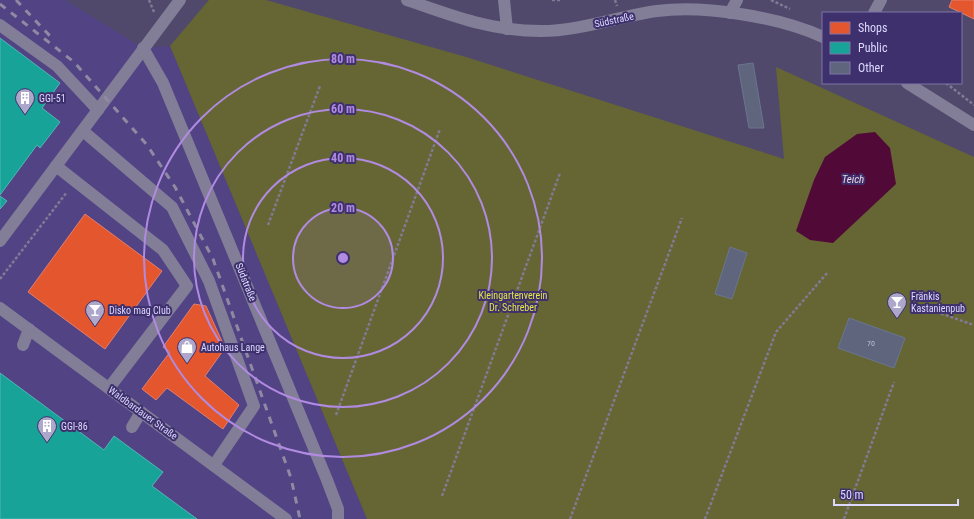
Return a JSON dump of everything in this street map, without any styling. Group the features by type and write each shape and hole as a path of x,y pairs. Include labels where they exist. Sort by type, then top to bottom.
{"street":[{"path":"0,241 180,0"},
{"name":"Südstraße","path":"406,0 472,22 507,29 542,31 574,28 658,11 730,13 775,20 809,30 822,36"},
{"path":"504,0 507,29"},
{"path":"730,13 737,0"},
{"path":"875,12 881,0"},
{"path":"0,25 57,66 98,110"},
{"name":"Südstraße","path":"143,48 163,83 244,277 327,480 338,509 338,519"},
{"path":"909,84 974,125"},
{"path":"83,131 172,207 208,282 254,406 214,465"},
{"path":"56,166 163,250 188,286 109,388"},
{"name":"Waldbardauer Straße","path":"0,308 286,519"},
{"path":"23,345 29,329"},
{"path":"132,427 141,412"}],"path":[{"path":"552,0 560,0"},
{"path":"947,84 974,105"},
{"path":"268,225 320,86"},
{"path":"336,416 440,129"},
{"path":"442,496 560,173"},
{"path":"0,278 75,182"},
{"path":"570,519 682,218"},
{"path":"705,519 776,332 828,272"},
{"path":"922,307 974,325"},
{"path":"844,519 894,382"}],"shaded area":[{"path":"0,0 65,0 143,48 170,46 367,519 0,519"}],"green space":[{"name":"Kleingartenverein Dr. Schreber","path":"209,0 266,0 466,57 784,159 776,67 974,157 974,519 367,519 170,46"}],"water":[{"name":"Teich","path":"875,132 890,148 896,184 833,243 810,240 796,231 814,180 825,157 857,134"}],"building: Shops":[{"path":"952,0 974,0 974,19 962,12 949,7"},
{"path":"85,214 162,271 105,349 28,292"},
{"name":"Autohaus Lange","path":"194,304 206,306 225,348 205,376 239,405 223,429 167,388 156,400 142,389 170,352 163,347"}],"building: Public":[{"name":"GGI-51","path":"0,38 60,83 42,108 60,122 40,148 37,145 0,195"},
{"path":"0,196 7,201 0,209"},
{"name":"GGI-86","path":"0,373 104,450 114,436 163,472 152,486 197,519 0,519"}],"building: Other":[{"path":"753,63 764,128 749,128 738,65"},
{"path":"730,247 747,253 732,299 715,294"},
{"path":"849,318 905,338 894,368 838,348"}],"railway":[{"path":"16,0 50,36"},
{"path":"0,4 74,62 147,145 175,187 213,259 291,478 300,519"}],"place":[{"name":"GGI-51","path":"25,115"},
{"name":"Fränkis Kastanienpub","path":"897,319"},
{"name":"Disko mag Club","path":"95,327"},
{"name":"Autohaus Lange","path":"187,364"},
{"name":"GGI-86","path":"47,443"}]}
